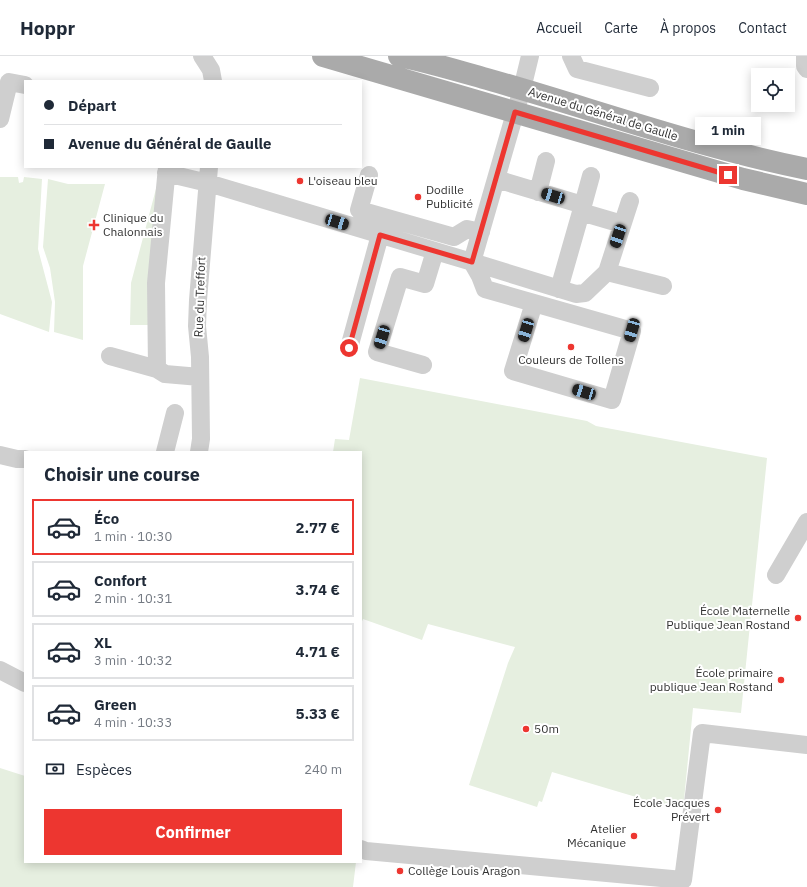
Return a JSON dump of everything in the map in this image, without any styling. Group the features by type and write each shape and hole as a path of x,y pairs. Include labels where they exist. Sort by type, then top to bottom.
{"main road":[{"name":"Avenue du Général de Gaulle","path":"323,56 743,180 807,194"},
{"name":"Avenue du Général de Gaulle","path":"399,56 522,89 694,142 771,162 807,169"}],"street":[{"path":"202,56 211,70 213,80"},
{"path":"530,56 522,89 472,262 485,289 632,330 612,400 513,371 534,303"},
{"path":"572,56 577,68 650,88"},
{"path":"805,56 805,66 807,69"},
{"path":"0,119 11,82"},
{"path":"538,192 546,161"},
{"path":"157,370 156,283 166,170 208,175 380,235 576,294 585,293 607,272 630,201"},
{"name":"Rue du Treffort","path":"200,451 200,357 197,326 208,175"},
{"path":"369,175 360,210 454,237 467,229 481,232"},
{"path":"559,289 591,176"},
{"path":"496,179 538,192 622,224"},
{"path":"349,348 380,235"},
{"path":"423,365 377,352 400,277 425,284 435,251"},
{"path":"607,272 663,286"},
{"path":"110,356 157,370 164,374 200,377"},
{"path":"165,451 175,413"},
{"path":"0,455 24,460"},
{"path":"776,575 807,522"},
{"path":"0,670 24,682"},
{"path":"363,850 682,880 702,734 807,745"}],"green space":[{"path":"0,177 18,177 19,183 23,182 24,177 42,179 38,249 52,302 49,332 0,314"},
{"path":"48,179 68,184 105,184 83,266 83,340 54,332 55,302 50,268 43,247"},
{"path":"157,185 149,325 130,325 131,283"},
{"path":"360,378 587,421 596,426 767,458 741,713 693,708 684,800 663,805 552,772 542,802 539,801 537,807 469,785 508,663 515,647 428,624 422,640 363,619 362,622 362,451 333,451 335,439 349,440"},
{"path":"0,768 24,776 24,863 356,863 353,887 0,887"}],"place":[{"name":"L'oiseau bleu","path":"300,181"},
{"name":"Dodille Publicité","path":"418,197"},
{"name":"Clinique du Chalonnais","path":"94,225"},
{"name":"Couleurs de Tollens","path":"571,347"},
{"name":"École Maternelle Publique Jean Rostand","path":"798,618"},
{"name":"École primaire publique Jean Rostand","path":"781,680"},
{"name":"50m","path":"526,729"},
{"name":"École Jacques Prévert","path":"718,810"},
{"name":"Atelier Mécanique","path":"634,836"},
{"name":"Collège Louis Aragon","path":"400,871"}],"route":[{"path":"349,348 380,235 472,262 515,112 728,175"}]}
